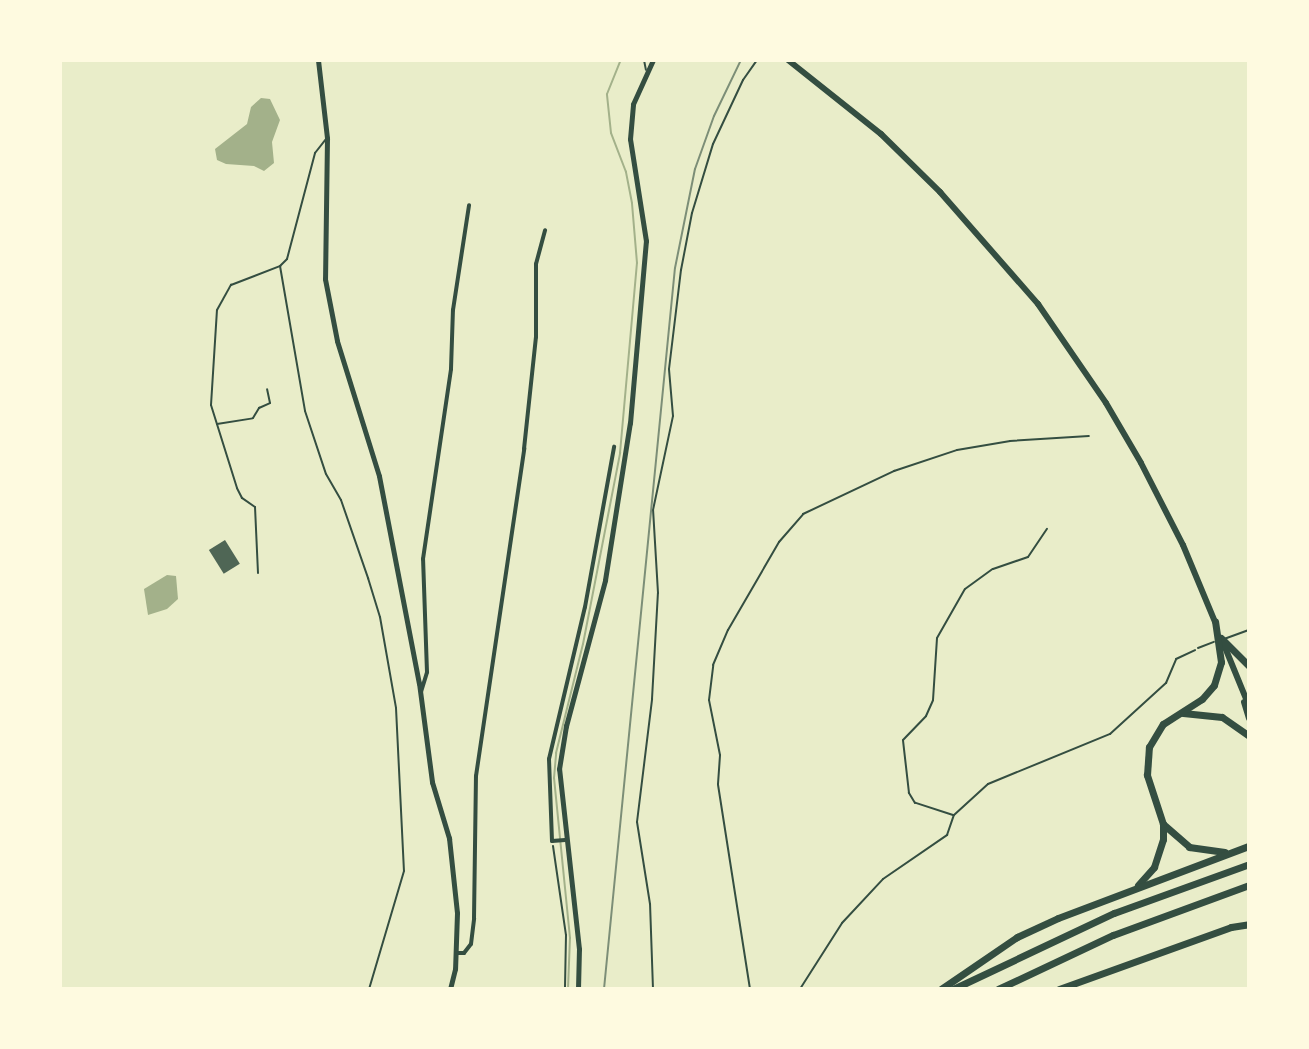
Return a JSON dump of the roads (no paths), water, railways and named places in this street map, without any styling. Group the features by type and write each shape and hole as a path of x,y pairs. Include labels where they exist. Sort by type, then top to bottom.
{"highway":[{"path":"1134,888 1157,861 1163,824 1147,775 1147,754 1155,734 1177,714 1202,699 1217,680 1221,655 1215,621"},
{"path":"1221,638 1249,666"},
{"path":"1177,714 1215,714 1229,720 1249,736"},
{"path":"1163,824 1189,847 1231,852"},
{"path":"941,989 1017,937 1134,888 1249,846"},
{"path":"953,989 1114,913 1249,864"},
{"path":"998,989 1126,930 1249,885"},
{"path":"1059,989 1231,927 1249,924"}],"main road":[{"path":"318,60 327,138 325,279 337,341 379,476 420,694 432,782 454,870 456,953 450,989"},
{"path":"578,989 579,949 564,840 559,769 566,726 596,610 628,434 646,241 630,139 633,104 653,60"},
{"path":"788,60 881,134 993,249 1074,355 1156,490 1249,706"},
{"path":"1236,676 1249,718"}],"street":[{"path":"420,694 427,672 423,559 451,369 453,310 469,205"},
{"path":"456,953 464,953 471,944 476,776 524,449 536,337 536,264 545,230"},
{"path":"564,840 554,841 549,759 586,607 614,447"},
{"path":"586,607 596,610"}],"lane":[{"path":"644,60 646,70"},
{"path":"258,573 255,507 242,498 237,488 211,405 217,310 231,285 280,266 287,259 315,153 327,138"},
{"path":"280,266 305,411 326,474 341,500 376,604 396,708 404,871 369,989"},
{"path":"216,424 253,418 259,408 270,403 267,389"},
{"path":"1198,648 1248,630"}],"waterway":[{"path":"568,989 570,938 554,778 556,753 583,644 620,453 637,263 632,203 626,172 611,133 607,94 621,60"}],"railway":[{"path":"604,989 675,268 695,169 714,116 741,60"}]}
